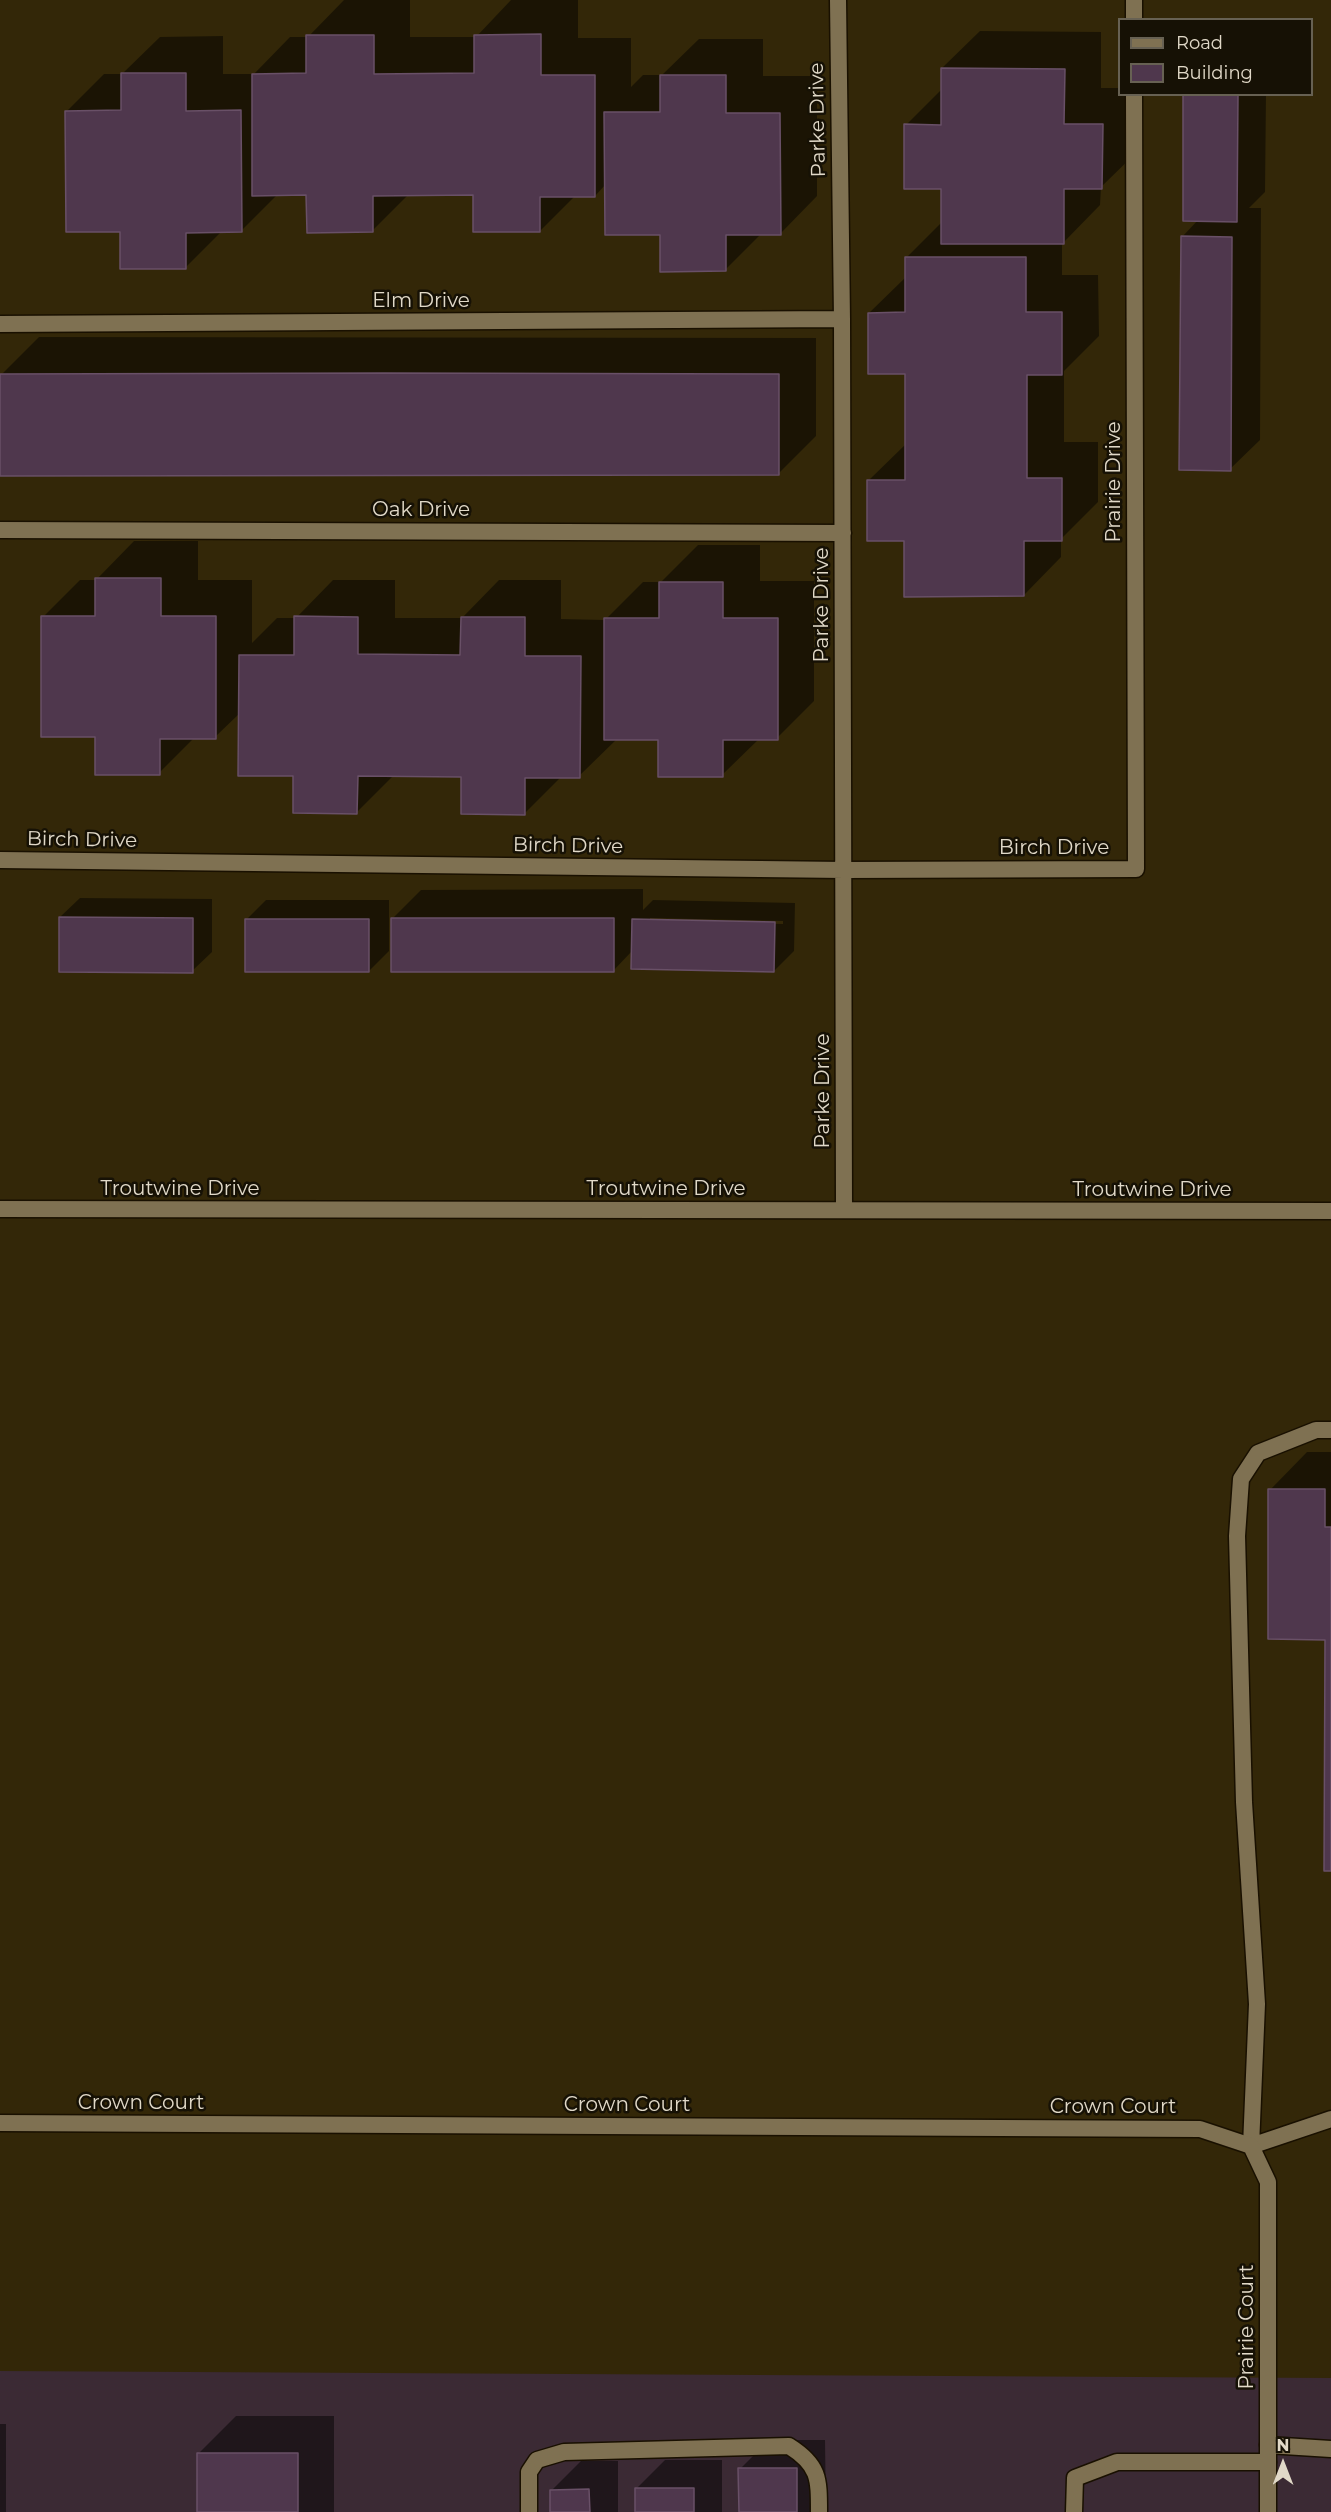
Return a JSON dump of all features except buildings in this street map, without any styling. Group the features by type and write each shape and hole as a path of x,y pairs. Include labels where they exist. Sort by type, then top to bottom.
{"street":[{"name":"Parke Drive","path":"838,0 842,319 844,1210"},
{"path":"1134,0 1134,18"},
{"name":"Prairie Drive","path":"1134,96 1136,869"},
{"name":"Elm Drive","path":"0,324 842,319"},
{"name":"Oak Drive","path":"0,530 843,533"},
{"name":"Birch Drive","path":"0,860 844,870 1136,869"},
{"name":"Troutwine Drive","path":"0,1209 1331,1211"},
{"path":"1331,1430 1316,1430 1258,1453 1241,1479 1237,1536 1244,1802 1257,2004 1251,2146 1331,2119"},
{"name":"Crown Court","path":"0,2123 1200,2129 1251,2146"},
{"name":"Prairie Court","path":"1251,2146 1268,2182 1268,2512"},
{"path":"1268,2445 1331,2449"},
{"path":"529,2512 530,2472 537,2460 564,2452 789,2446 807,2457 819,2481 819,2512"},
{"path":"1074,2512 1075,2478 1117,2462 1268,2462"}],"shaded area":[{"path":"0,2371 1331,2378 1331,2512 0,2512"}]}
